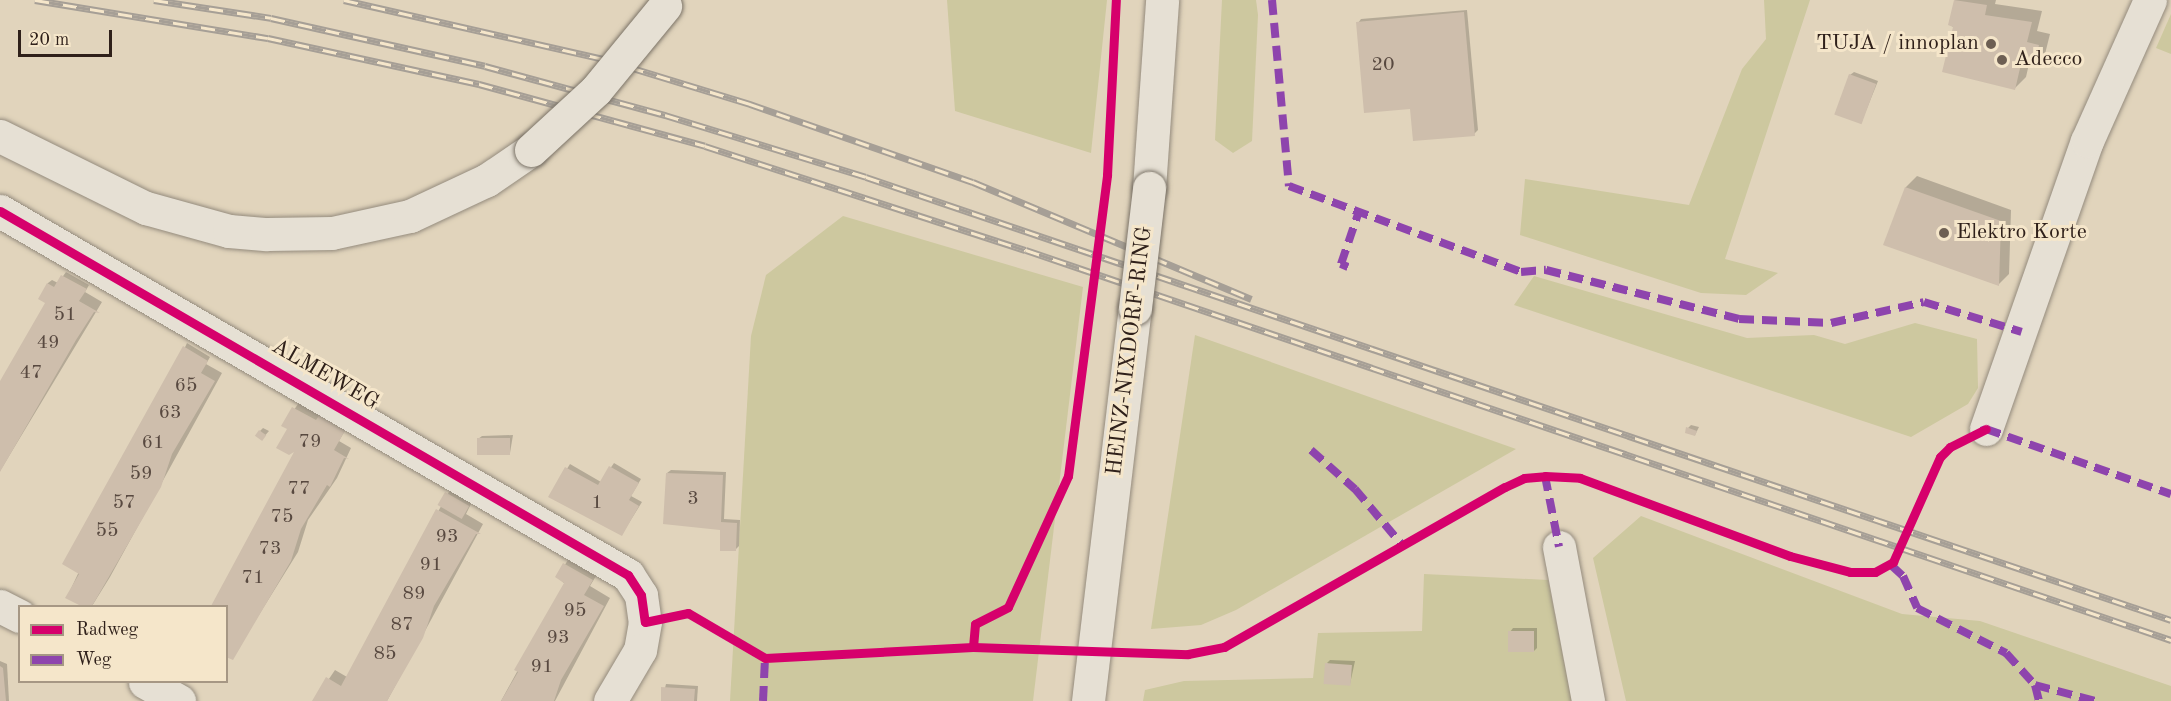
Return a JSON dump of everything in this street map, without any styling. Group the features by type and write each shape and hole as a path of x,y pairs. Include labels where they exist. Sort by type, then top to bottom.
{"street":[{"name":"HEINZ-NIXDORF-RING","path":"1088,701 1149,188 1162,0"},
{"path":"1986,429 2087,141 2150,0"},
{"path":"0,136 146,208 220,228 267,234 332,233 410,216 487,180 531,150 596,90 667,3"},
{"name":"ALMEWEG","path":"0,211 628,575 641,595 645,622 640,650 610,701"},
{"path":"1559,547 1588,701"},
{"path":"0,606 18,615"},
{"path":"148,683 179,701"}],"shaded area":[{"path":"947,0 1107,0 1091,153 955,111"},
{"path":"1222,0 1256,0 1258,15 1252,141 1233,153 1215,140"},
{"path":"1764,0 1810,0 1725,259 1778,273 1746,295 1701,293 1520,235 1525,179 1689,205 1742,69 1766,39"},
{"path":"2171,14 2171,54 2156,48"},
{"path":"843,216 1083,287 1033,701 730,701 751,336 766,275"},
{"path":"1534,276 1747,338 1814,335 1845,344 1915,323 1977,339 1978,388 1968,404 1911,437 1514,305"},
{"path":"1195,335 1516,449 1236,610 1201,625 1151,629"},
{"path":"1641,516 1902,614 1980,621 2171,686 2171,701 1626,701 1593,558"},
{"path":"1424,574 1548,580 1572,701 1143,701 1145,690 1184,681 1313,678 1318,633 1422,631"}],"building":[{"name":"TUJA / innoplan","path":"1954,0 1987,5 1985,15 2032,22 2027,42 2039,45 2034,67 2021,64 2015,90 1942,72 1953,27 1948,25"},
{"path":"1464,12 1475,136 1413,141 1410,109 1364,113 1356,22"},
{"path":"1849,74 1876,84 1862,124 1834,114"},
{"name":"Elektro Korte","path":"1905,187 2001,221 1999,286 1883,245"},
{"path":"61,275 87,289 79,301 100,313 94,312 76,340 0,472 0,381 45,303 38,299 47,283 54,287"},
{"path":"183,346 208,361 201,373 215,381 172,454 161,487 93,605 79,605 65,598 79,574 62,564"},
{"path":"292,407 316,420 320,414 346,429 334,450 349,459 344,458 330,487 327,485 301,529 291,561 233,660 228,658 228,605 212,605 294,452 289,455 276,448 287,429 281,426"},
{"path":"1686,427 1697,431 1695,436 1685,433"},
{"path":"259,430 266,435 262,441 255,436"},
{"path":"477,438 510,438 510,455 477,455"},
{"path":"609,466 639,483 629,500 639,506 622,536 548,497 565,467 598,485"},
{"path":"666,473 723,475 721,522 737,523 736,551 720,551 720,530 663,524"},
{"path":"445,492 469,506 462,519 438,505"},
{"path":"436,509 481,534 476,534 434,606 423,638 387,701 312,701 326,677 341,686"},
{"path":"563,563 593,580 584,595 604,606 561,680 554,701 501,701 518,672 514,670 564,583 555,577"},
{"path":"1508,631 1534,631 1534,652 1508,652"},
{"path":"1325,663 1352,665 1350,686 1324,684"},
{"path":"0,666 3,668 6,701 0,701"},
{"path":"661,687 695,689 694,701 661,701"}],"railway":[{"path":"35,0 268,38 479,84 705,146 1026,250 2171,640"},
{"path":"154,0 271,18 485,66 665,115 866,177 2171,620"},
{"path":"344,0 603,59 750,104 973,182 1251,299"}],"marked path":[{"path":"1272,0 1289,186 1521,272 1546,270 1739,319 1831,323 1924,302 2022,332"},
{"path":"1348,267 1341,264 1359,211"},
{"path":"1981,431 1986,429 2171,494"},
{"path":"1311,450 1355,489 1403,546"},
{"path":"1545,476 1559,547"},
{"path":"1891,565 1903,576 1917,608 2006,653 2035,685 2039,701"},
{"path":"763,701 765,658"},
{"path":"2035,685 2095,701"}],"cycle path":[{"path":"973,647 975,624 1008,607 1068,476 1107,175 1116,0"},
{"path":"0,211 628,575 641,595 645,622 688,613 765,658 973,647 1188,654 1224,647 1505,487 1524,478 1545,476 1580,478 1790,556 1850,572 1875,572 1893,562 1940,457 1950,447 1986,429"}],"place":[{"name":"TUJA / innoplan","path":"1991,44"},
{"name":"Adecco","path":"2002,60"},
{"name":"Elektro Korte","path":"1944,233"}]}
